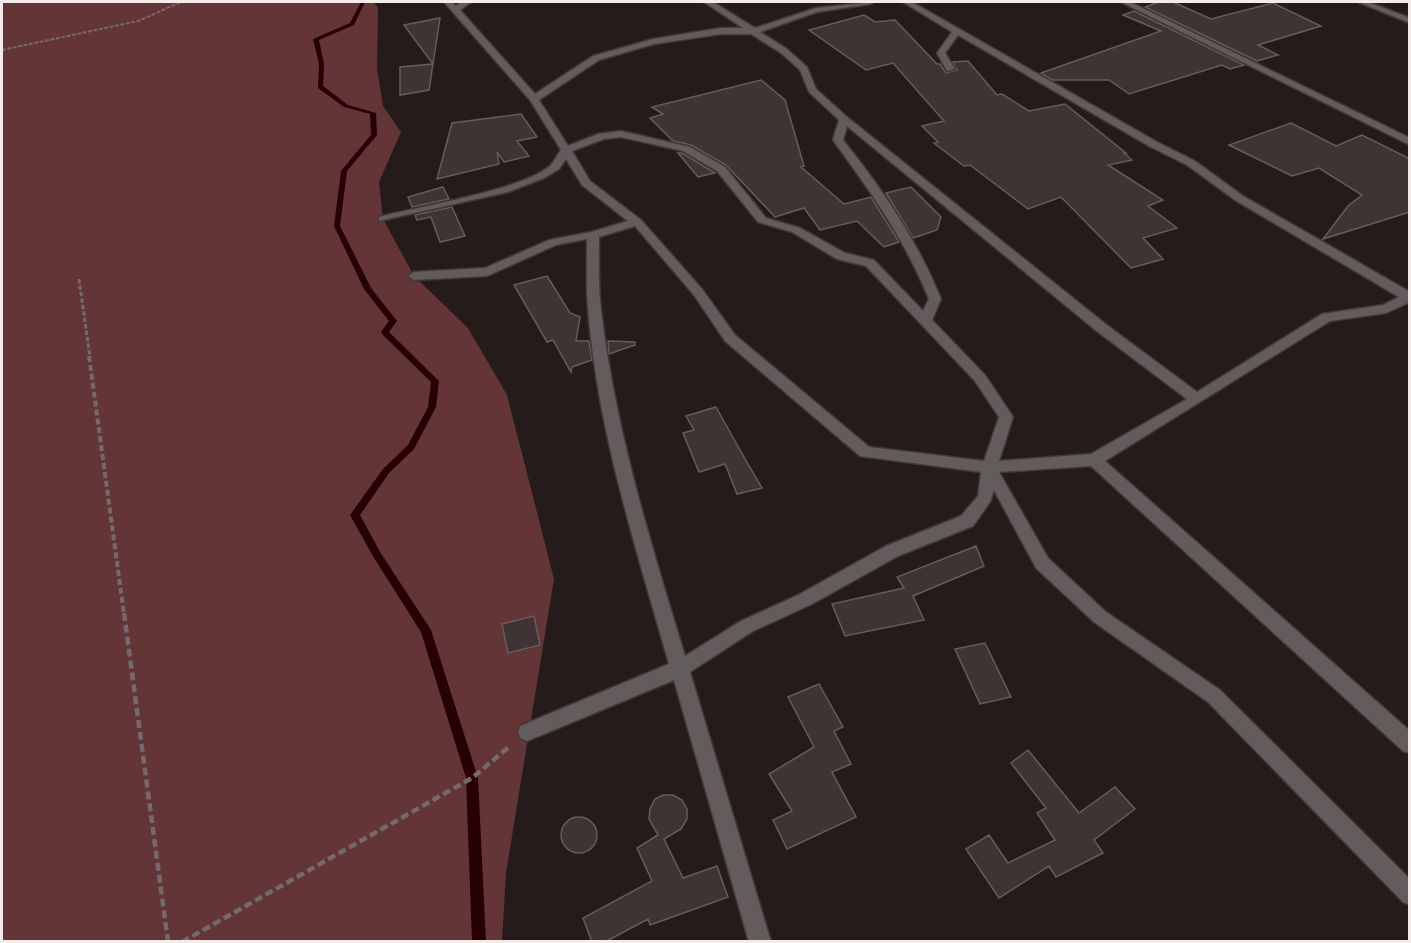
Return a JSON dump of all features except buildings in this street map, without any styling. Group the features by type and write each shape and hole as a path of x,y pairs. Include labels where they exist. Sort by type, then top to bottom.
{"street":[{"path":"467,2 451,6 534,99 586,183 637,222 698,292 730,338 865,453 989,467 1094,460 1197,399 1327,317 1386,309 1408,296 1239,198 1191,163 1153,144 907,2"},
{"path":"708,2 755,31 804,69 812,90 844,119 1103,328 1197,399"},
{"path":"534,99 596,58 653,42 721,32 755,31 816,10 870,2"},
{"path":"1125,2 1410,142"},
{"path":"1362,2 1410,21"},
{"path":"950,69 941,53 957,30"},
{"path":"844,119 838,140 885,199 919,257 935,299 925,322"},
{"path":"383,219 504,190 540,176 555,167 566,150 602,136 621,134 686,149 720,169 762,220 796,230 841,256 870,263 980,378 1006,417 989,467 985,498 968,522 892,551 806,599 747,626 681,668 527,732"},
{"path":"414,276 487,272 553,242 592,235 637,222"},
{"path":"592,235 594,309 611,419 641,537 760,942"},
{"path":"1094,460 1410,744"},
{"path":"989,467 1042,563 1100,617 1214,696 1410,895"}],"path":[{"path":"2,50 44,37 61,38 117,28 155,17 181,2"},
{"path":"79,279 168,942"},
{"path":"182,942 472,778 527,732"}],"shaded area":[{"path":"2,2 374,2 378,8 377,69 383,106 401,132 379,182 383,219 414,276 468,328 507,395 554,579 506,873 502,941 2,942"}],"waterway":[{"path":"363,2 352,24 316,39 322,64 320,87 346,106 373,113 374,135 344,171 337,226 368,289 393,321 385,332 435,381 432,407 411,447 386,471 355,515 377,555 426,630 472,778 479,942"}]}
